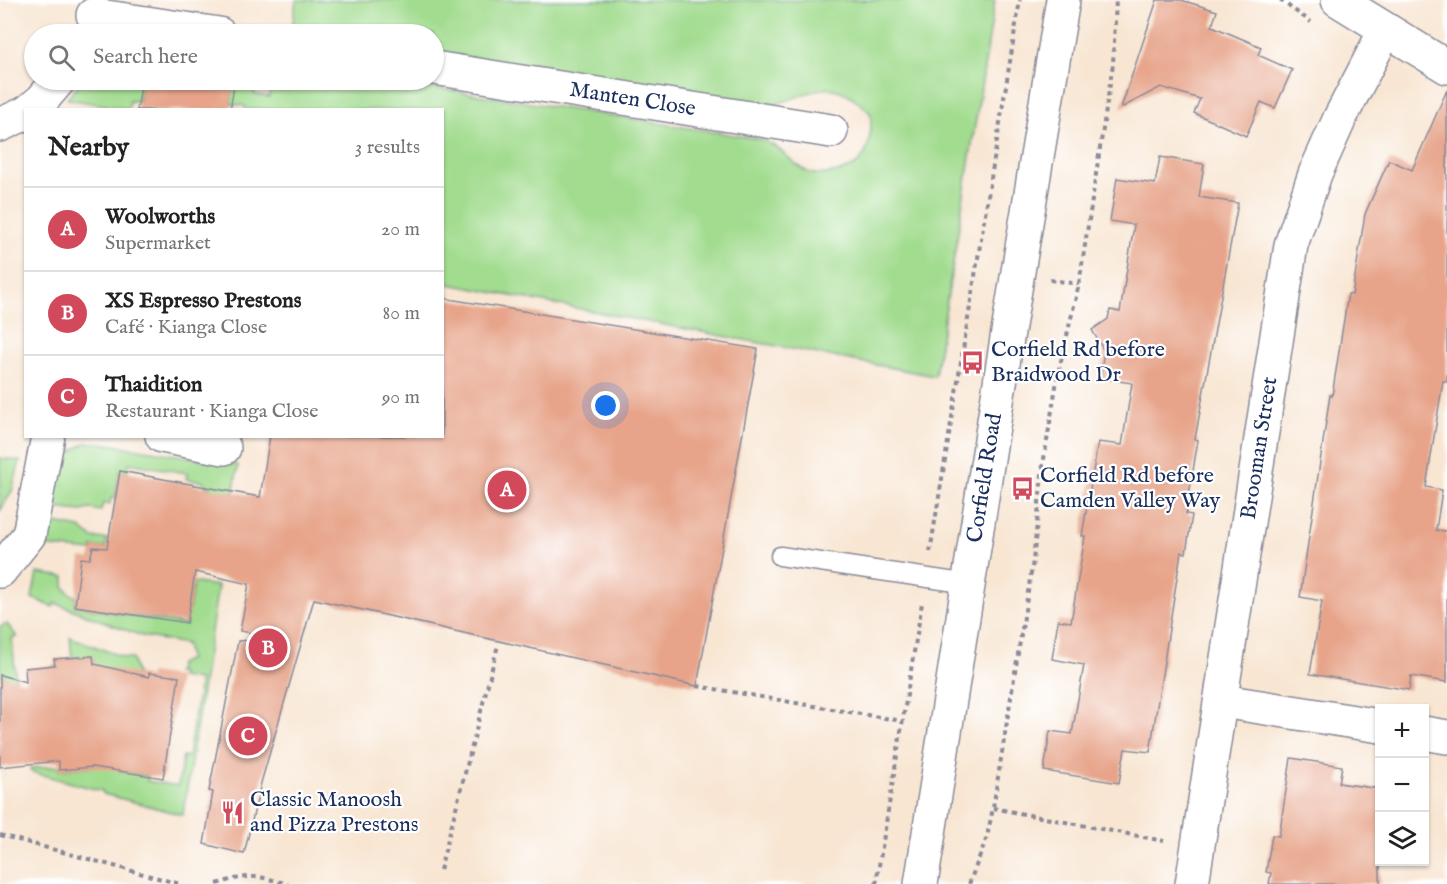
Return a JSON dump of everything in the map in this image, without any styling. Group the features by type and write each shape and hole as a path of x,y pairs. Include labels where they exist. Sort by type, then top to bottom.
{"street":[{"name":"Corfield Road","path":"921,884 1063,0"},
{"path":"1338,0 1447,67"},
{"path":"91,16 148,24"},
{"name":"Brooman Street","path":"1192,884 1291,245 1319,164 1340,118 1386,31"},
{"name":"Manten Close","path":"444,70 831,130"},
{"path":"32,108 50,90"},
{"path":"0,126 24,114"},
{"path":"0,571 29,535 48,438"},
{"path":"172,438 224,448"},
{"path":"1222,701 1375,725"},
{"path":"1429,734 1447,737"}],"lane":[{"path":"780,556 969,584"}],"path":[{"path":"966,326 1020,0"},
{"path":"969,884 987,837 993,808 1033,561 1043,465 1058,374 1079,284 1113,64 1116,0"},
{"path":"440,870 498,645"},
{"path":"697,686 902,721"},
{"path":"993,808 1197,848"},
{"path":"0,835 180,884"},
{"path":"217,884 242,876 262,876 288,884"}],"green space":[{"path":"296,0 995,0 935,376 444,283 444,108 245,108 245,106 231,104 233,90 255,90 254,94 269,97 270,90 444,89 759,139 776,147 805,170 820,175 848,169 856,164 862,158 869,143 871,114 845,93 834,89 824,89 772,105 444,54 444,24 293,24"},
{"path":"74,90 140,90 138,101 130,101 128,108 67,99"},
{"path":"86,443 101,443 238,465 224,548 199,556 211,487 205,486 205,482 186,479 187,473 129,463 127,473 120,471 115,498 111,498 110,504 103,503 101,511 48,507 56,468 66,456"},
{"path":"0,458 20,461 12,491 0,511"},
{"path":"45,521 80,528 93,538 107,539 105,548 93,547 92,551 42,546"},
{"path":"37,573 65,577 64,587 76,597 75,606 186,625 193,588 188,582 218,586 183,815 31,772 30,768 59,766 59,770 105,765 94,661 92,656 72,658 70,637 125,658 132,658 137,675 119,771 148,776 147,781 178,786 183,756 188,757 199,687 199,680 180,677 181,673 176,673 179,664 189,659 186,644 142,636 55,603 53,607 32,598"},
{"path":"7,624 17,637 12,638 16,682 0,675 0,626"}],"building":[{"path":"1157,0 1181,0 1217,11 1212,26 1261,47 1258,55 1292,70 1275,108 1261,102 1246,136 1194,113 1200,99 1161,87 1121,108"},
{"path":"140,90 233,90 230,108 137,108"},
{"path":"1447,90 1447,382 1443,381 1426,487 1442,490 1436,530 1447,531 1447,682 1411,676 1409,690 1310,674 1322,601 1300,597 1330,395 1332,396 1348,294 1352,295 1365,214 1389,160 1412,170"},
{"path":"1160,157 1204,164 1199,197 1238,203 1195,439 1198,440 1186,514 1192,515 1186,553 1181,552 1150,752 1125,749 1119,783 1044,771 1050,731 1072,734 1084,665 1052,659 1058,620 1071,622 1085,536 1082,536 1098,442 1122,445 1132,383 1100,378 1104,351 1092,330 1108,319 1110,310 1120,312 1134,225 1110,221 1117,178 1155,184"},
{"path":"444,298 758,349 697,686 314,599 261,783 244,854 204,844 213,792 209,791 238,641 251,640 252,633 240,631 249,584 195,572 187,623 75,606 81,558 90,559 93,547 107,548 120,471 260,497 270,438 444,438"},
{"path":"93,656 94,664 149,677 149,673 179,677 163,778 93,767 59,770 59,761 0,767 0,675 26,682 25,668 55,665 54,659"},
{"path":"1291,758 1342,766 1339,783 1375,788 1375,866 1380,866 1380,884 1269,884 1271,873 1266,872 1272,835 1279,836"}],"place":[{"name":"Corfield Rd before Braidwood Dr","path":"973,363"},
{"name":"Corfield Rd before Camden Valley Way","path":"1022,489"},
{"name":"Woolworths","path":"507,490"},
{"name":"XS Espresso Prestons","path":"268,648"},
{"name":"Thaidition","path":"248,736"},
{"name":"Classic Manoosh and Pizza Prestons","path":"232,813"}]}
